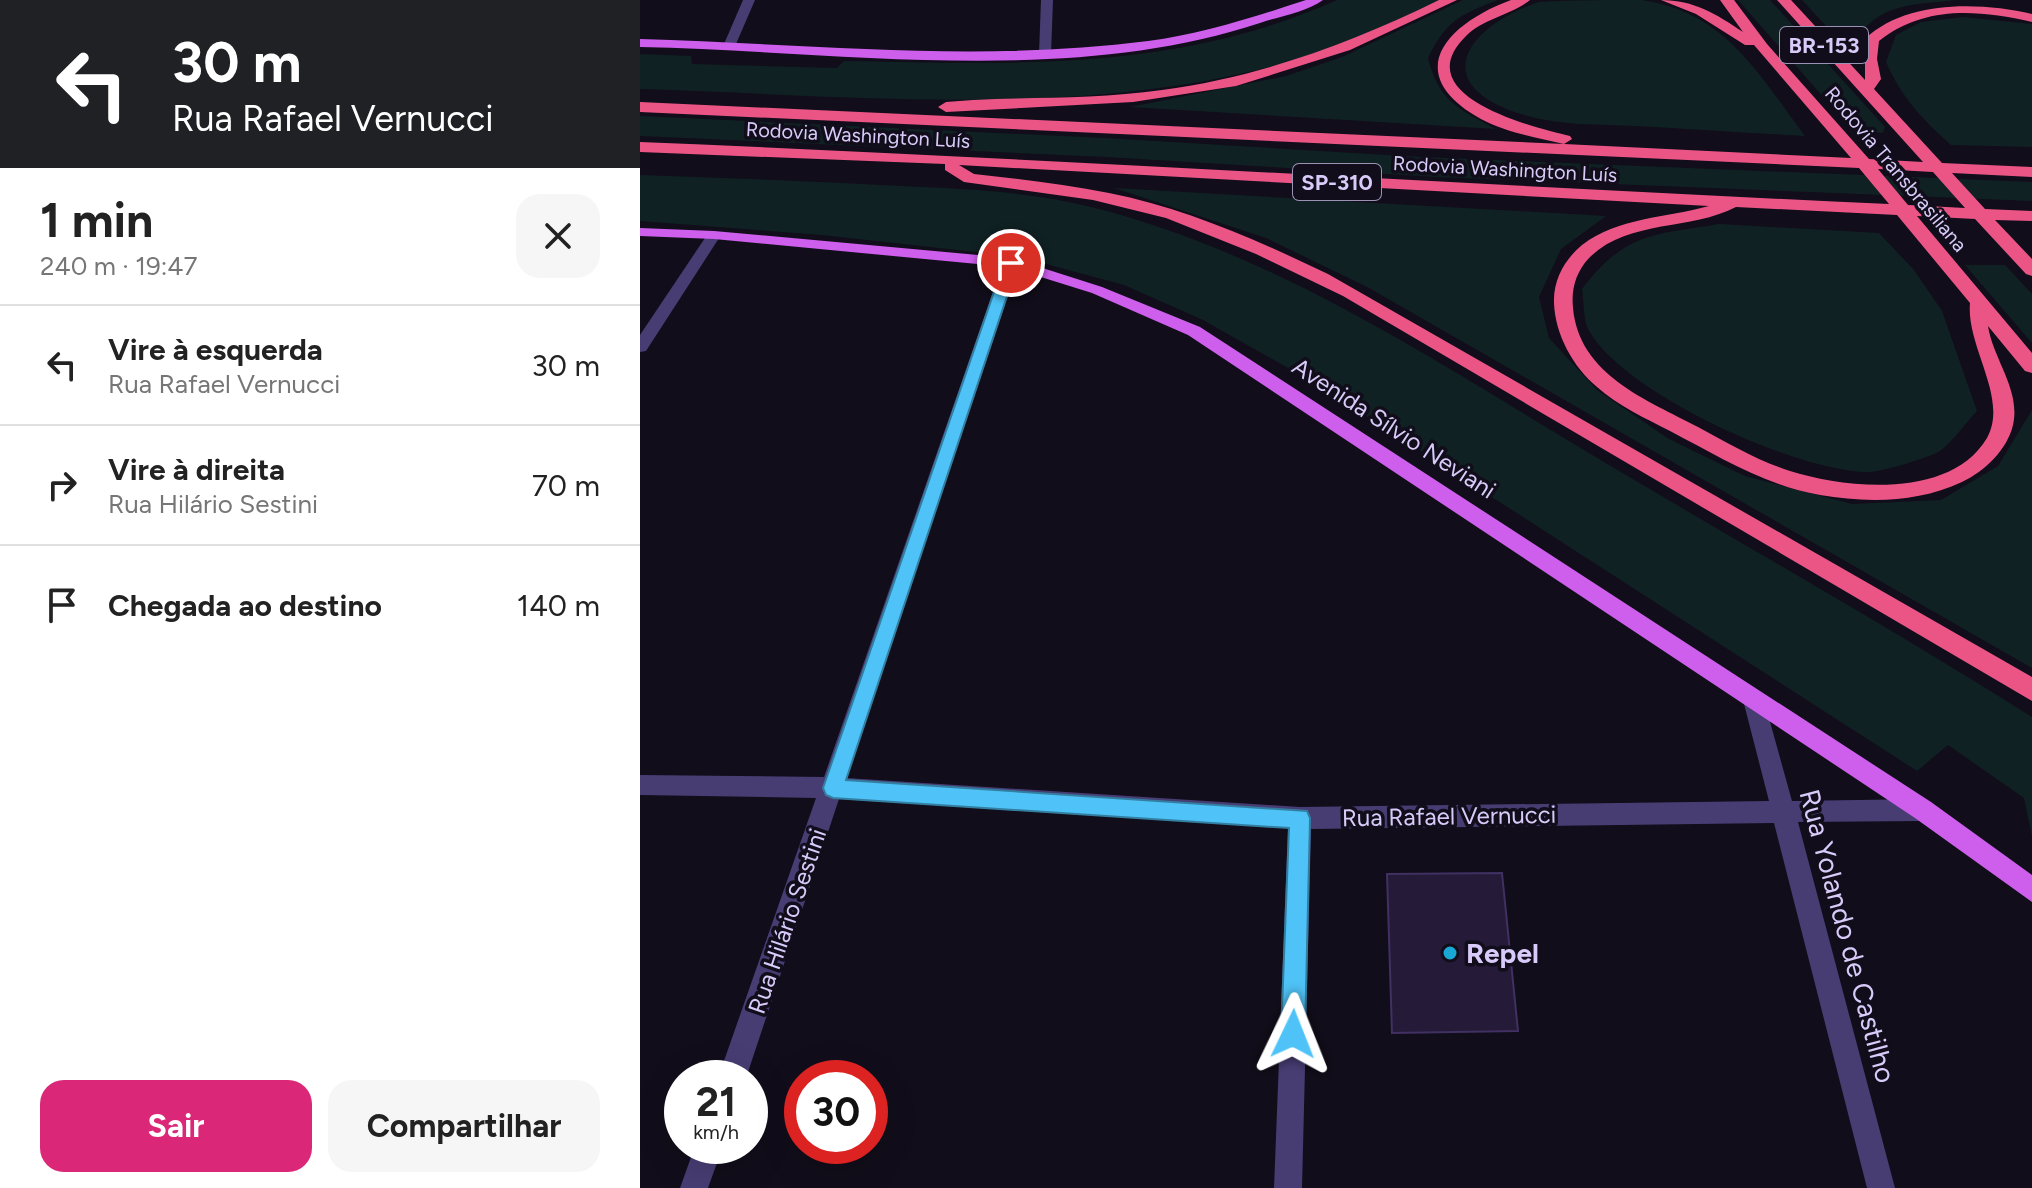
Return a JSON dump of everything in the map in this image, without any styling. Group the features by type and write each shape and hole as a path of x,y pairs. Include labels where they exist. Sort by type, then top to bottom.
{"highway":[{"path":"859,116 989,103 1099,101 1163,95 1308,62 1353,45 1450,0"},
{"path":"1523,0 1454,35 1443,53 1442,73 1454,92 1476,110 1507,125 1621,153"},
{"path":"1668,0 1701,11 1730,28 1739,38 1762,47"},
{"name":"Rodovia Transbrasiliana","path":"1727,0 1762,47 1827,119 2032,366"},
{"name":"Rodovia Transbrasiliana","path":"1784,0 2032,270"},
{"path":"1865,89 1874,79 1870,59 1872,39 1890,22 1917,13 1950,8 2032,18"},
{"name":"Rodovia Washington Luís","path":"640,107 2032,172"},
{"name":"Rodovia Washington Luís","path":"640,147 2032,216"},
{"path":"938,161 970,178 1110,198 1154,210 1283,258 1350,292 2032,690"},
{"path":"1737,202 1701,217 1655,222 1611,234 1585,252 1564,278 1561,308 1573,343 1596,375 1642,407 1765,471 1834,489 1898,493 1950,479 1988,453 2006,418 2000,381 1979,331 1979,304"}],"main road":[{"path":"640,43 730,44 916,54 1092,54 1179,41 1257,22 1317,0"},
{"name":"Avenida Sílvio Neviani","path":"640,232 714,235 1011,263 1097,290 1194,331 1923,810 2032,890"}],"street":[{"path":"730,44 749,0"},
{"path":"1045,54 1047,0"},
{"path":"640,347 714,235"},
{"name":"Rua Hilário Sestini","path":"738,1060 1011,263"},
{"name":"Rua Yolando de Castilho","path":"1754,700 1881,1188"},
{"name":"Rua Rafael Vernucci","path":"640,785 833,788 1300,818 1923,810"},
{"path":"1288,1188 1300,818"},
{"path":"694,1188 703,1164"}],"shaded area":[{"path":"1337,0 1442,0 1348,43 1250,72 1151,89 1049,98 947,100 640,89 640,54 691,56 692,64 837,68 844,61 971,63 1094,59 1155,52 1216,40 1277,23"},
{"path":"1463,0 1498,0 1455,21 1441,35 1428,58 1445,95 1461,109 1496,129 1130,107 1286,76 1342,57"},
{"path":"1642,0 1671,7 1718,32 1755,69 1805,136 1549,121 1491,102 1473,87 1466,71 1467,55 1493,25 1514,12 1539,2"},
{"path":"1738,0 1770,0 1885,127 1883,133 1853,131"},
{"path":"1802,0 1956,0 1894,9 1870,23 1849,51"},
{"path":"1963,17 2032,24 2032,147 1951,145 1914,107 1892,75 1886,62 1896,35 1921,22"},
{"path":"640,116 1105,138 1421,157 2032,182 2032,201 1437,177 1107,157 640,136"},
{"path":"640,175 948,188 1044,197 1160,227 1292,282 1419,351 2032,717 2032,836 2024,798 1948,745 1917,771 1318,385 1203,320 1124,285 1020,257 822,235 640,221"},
{"path":"1114,188 1606,216 1561,249 1539,297 1549,338 1597,390 1669,439 1745,476 1852,504 1941,500 1998,466 2032,410 2032,668 1369,288 1266,238"},
{"path":"1719,224 1879,233 1914,270 1942,311 1977,411 1940,451 1906,464 1870,472 1839,469 1759,444 1716,426 1638,380 1608,355 1589,331 1582,289 1612,256 1627,246 1658,234"},
{"path":"1965,265 2005,265 2032,294 2032,343"}],"building":[{"name":"Repel","path":"1502,873 1518,1031 1392,1033 1387,874"}],"place":[{"name":"Repel","path":"1450,953"}],"route":[{"path":"1011,263 833,788 1300,818 1293,1034"}]}
